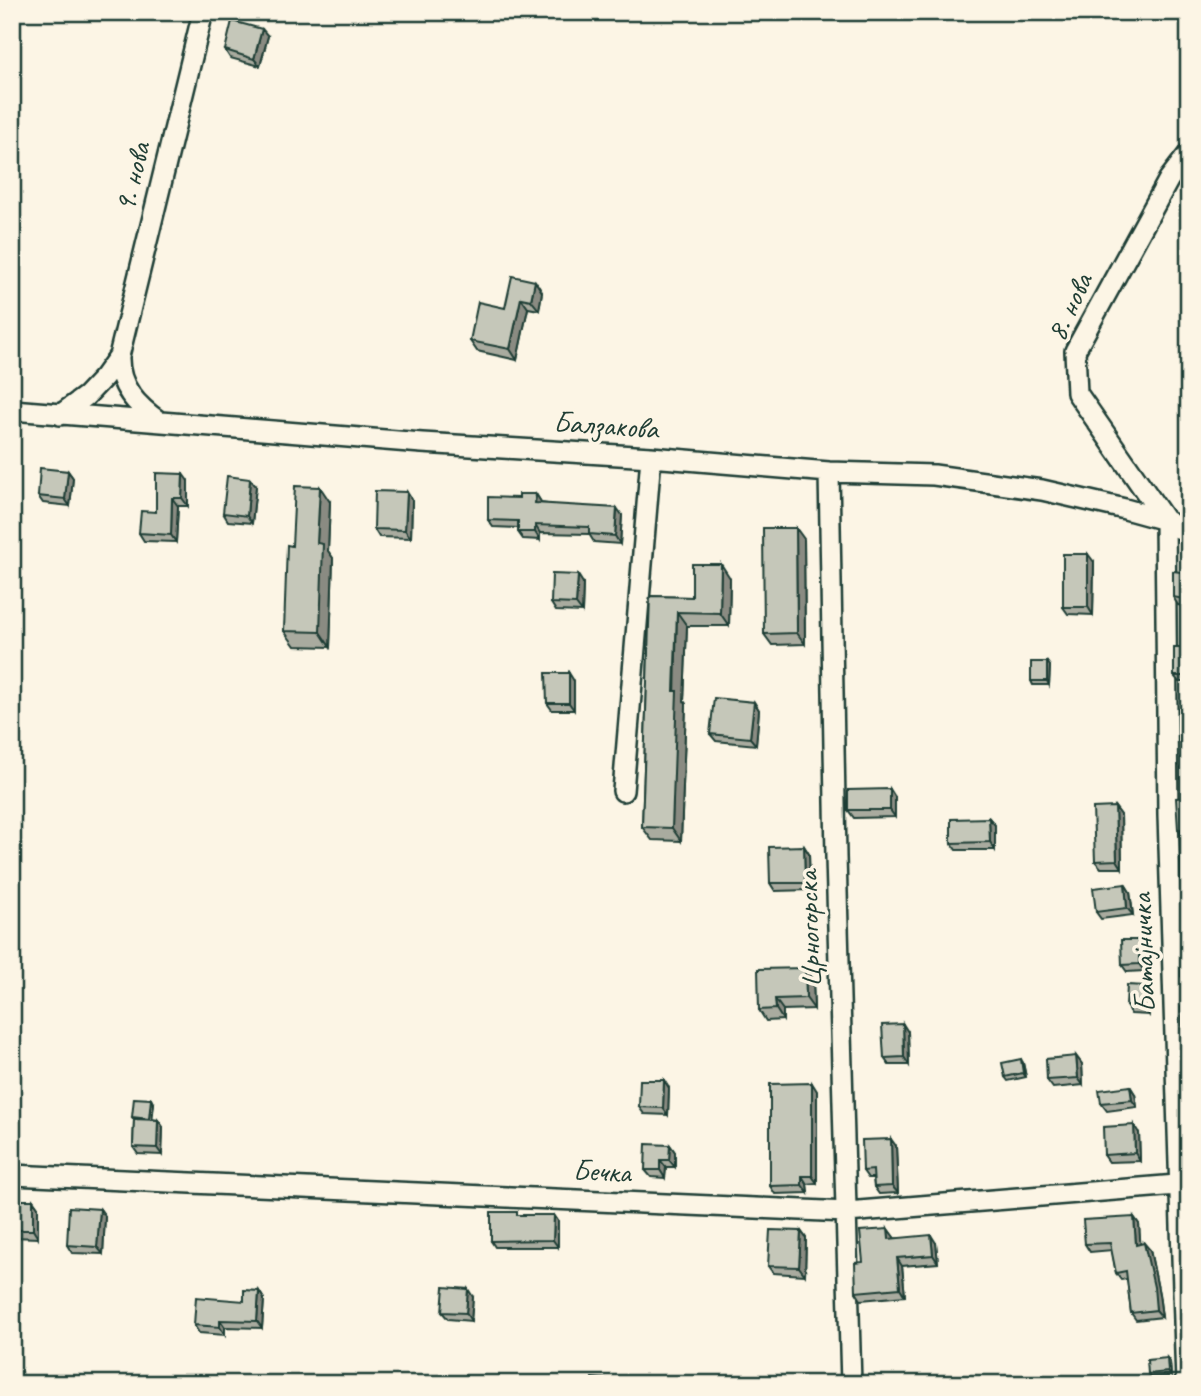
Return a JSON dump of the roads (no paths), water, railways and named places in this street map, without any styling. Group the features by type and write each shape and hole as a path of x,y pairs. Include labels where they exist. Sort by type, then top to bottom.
{"street":[{"name":"9. нова","path":"161,423 143,410 132,397 118,368 119,356 203,12"},
{"name":"8. нова","path":"1165,520 1077,393 1075,351 1169,179 1189,153"},
{"name":"9. нова","path":"60,415 86,396 119,356"},
{"name":"Балзакова","path":"12,410 829,472 934,475 1042,490 1125,509 1165,520 1189,534"},
{"path":"623,791 651,457"},
{"name":"Црногорска","path":"829,472 850,1384"},
{"name":"Батајничка","path":"1165,520 1168,815 1184,1184 1186,1384"},
{"name":"Бечка","path":"12,1175 847,1212 1184,1184"}]}
